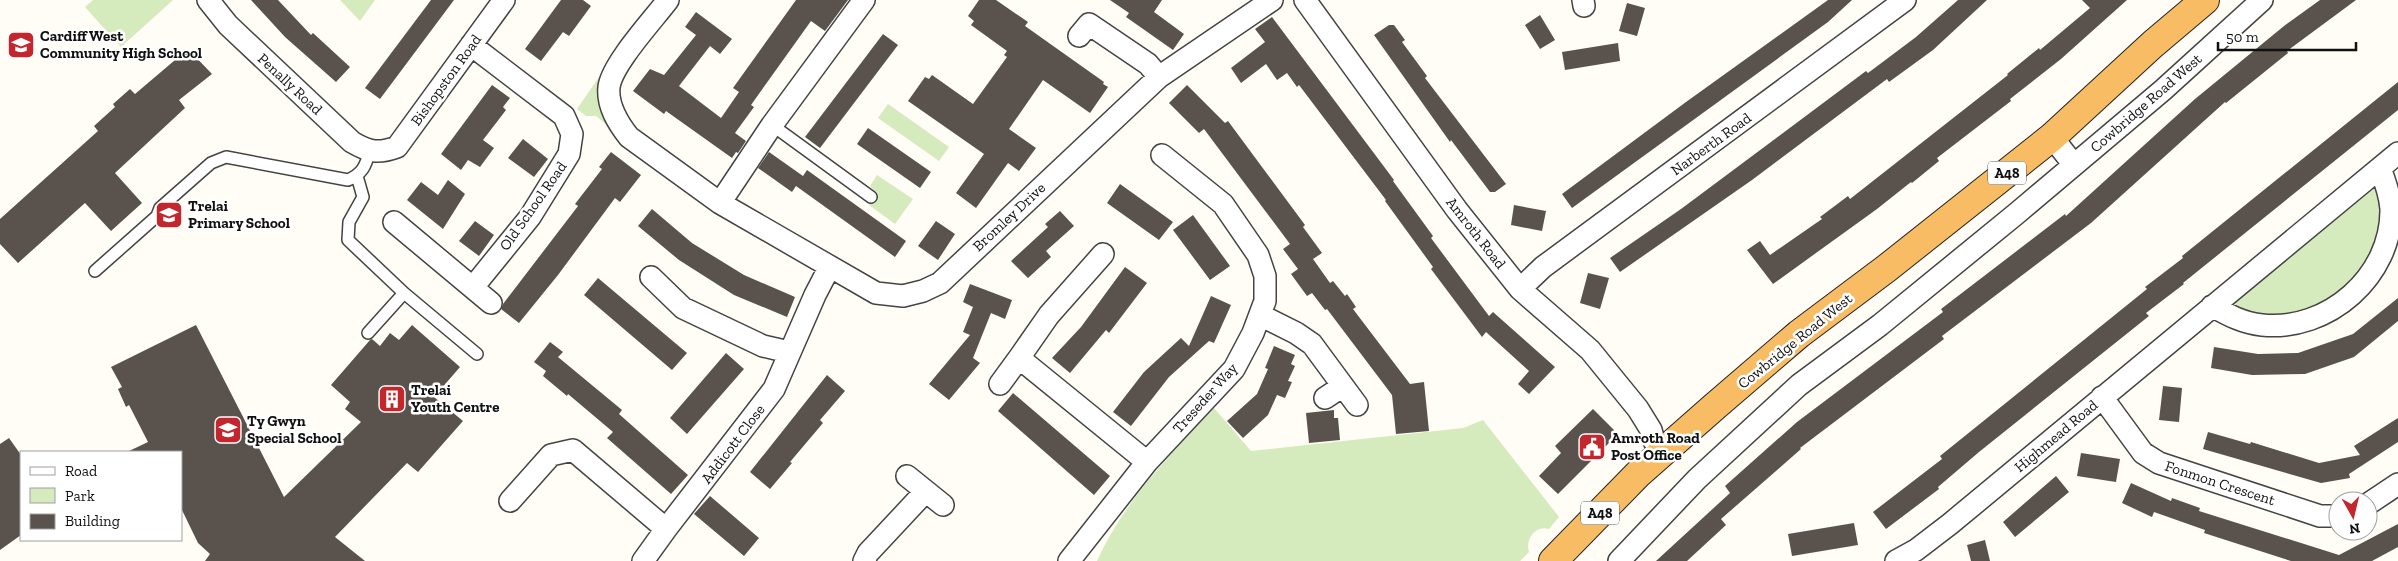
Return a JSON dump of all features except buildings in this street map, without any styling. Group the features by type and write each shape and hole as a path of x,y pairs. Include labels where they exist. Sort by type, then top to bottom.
{"highway":[{"name":"Cowbridge Road West","path":"1553,561 1664,451 1799,334 1887,268 2052,137 2153,44 2205,0"}],"street":[{"name":"Penally Road","path":"208,0 228,25 352,142 375,152"},
{"name":"Bishopston Road","path":"375,152 397,147 504,0"},
{"name":"Bromley Drive","path":"668,0 616,68 609,87 611,107 619,124 629,137 720,204 829,268 876,293 903,296 923,291 940,282 1160,77 1272,0"},
{"path":"720,204 772,125 864,0"},
{"name":"Amroth Road","path":"1305,0 1457,210 1520,290 1590,350 1638,409 1651,430 1654,440 1664,451"},
{"name":"Narberth Road","path":"1520,290 1543,266 1905,0"},
{"name":"Cowbridge Road West","path":"1619,561 1697,479 1799,385 1880,325 2074,165 2163,90 2262,0"},
{"path":"1079,36 1089,24 1148,64 1160,77"},
{"name":"Old School Road","path":"471,45 564,116 572,134 570,154 530,217 474,286"},
{"path":"2052,137 2074,165"},
{"name":"Highmead Road","path":"1896,561 1916,550 1950,524 2398,153"},
{"name":"Treseder Way","path":"1070,561 1147,462 1234,369 1265,301 1265,276 1258,255 1223,204 1162,156"},
{"path":"2212,306 2233,318 2262,325 2296,323 2328,313 2355,294 2377,264 2386,239 2391,209 2387,186 2380,168"},
{"path":"394,222 474,286 492,303"},
{"path":"1000,384 1049,315 1103,254"},
{"name":"Addicott Close","path":"643,561 774,390 789,352 829,268"},
{"path":"650,277 683,308 763,346 789,352"},
{"path":"1260,315 1282,325 1312,344 1357,405"},
{"path":"1019,358 1147,462"},
{"path":"1325,398 1342,386"},
{"name":"Fonmon Crescent","path":"2102,397 2143,453 2158,463 2320,516 2328,516"},
{"path":"510,500 550,455 573,450 666,530"},
{"path":"907,476 943,505"},
{"path":"2378,497 2398,484"},
{"path":"864,561 868,554 925,492"}],"lane":[{"path":"772,125 870,197"},
{"path":"95,271 157,216 160,208 211,163 226,157 348,180 357,176 375,152"},
{"path":"357,176 363,197 349,222 348,240 404,293 477,354"},
{"path":"368,333 404,293"}],"green space":[{"path":"93,0 173,0 121,47 85,7"},
{"path":"340,0 375,0 360,21"},
{"path":"608,64 615,132 596,116 586,116 577,109"},
{"path":"888,104 949,147 939,161 878,118"},
{"path":"877,175 913,199 895,224 869,205 877,193 870,186"},
{"path":"2374,186 2380,187 2384,207 2372,258 2349,290 2294,317 2252,317 2232,305 2233,301"},
{"path":"1214,408 1251,451 1463,428 1483,420 1559,517 1549,529 1539,529 1532,534 1528,543 1529,552 1520,561 1097,561 1120,518 1134,499 1165,461"}],"place":[{"name":"Cardiff West Community High School","path":"21,45"},
{"name":"Trelai Primary School","path":"169,215"},
{"name":"Trelai Youth Centre","path":"392,399"},
{"name":"Ty Gwyn Special School","path":"228,430"},
{"name":"Amroth Road Post Office","path":"1592,447"}]}
